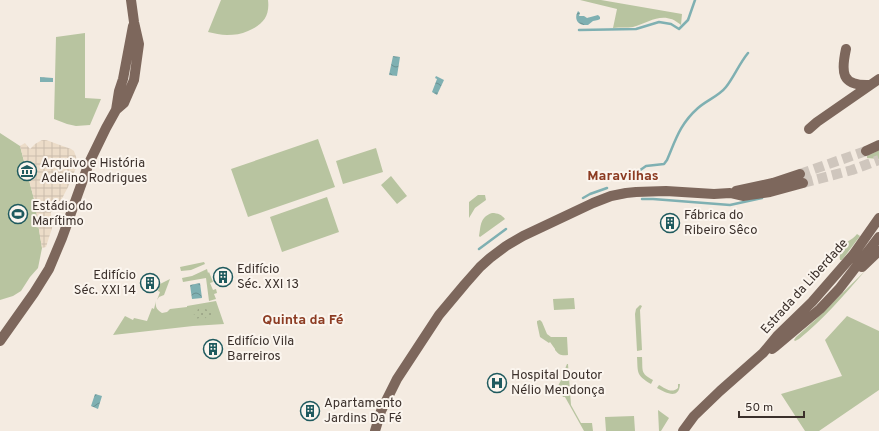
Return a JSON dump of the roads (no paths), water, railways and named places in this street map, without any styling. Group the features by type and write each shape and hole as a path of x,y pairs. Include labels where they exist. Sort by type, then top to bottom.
{"main road":[{"path":"0,341 49,270 89,163 116,110 124,103 134,80 139,44 131,0"},
{"path":"846,49 843,68 846,78 854,84 862,86 869,85"},
{"path":"809,129 879,79"},
{"path":"866,151 879,145"},
{"path":"375,431 381,411 397,379 439,315 480,267 506,246 581,207 611,196 652,191 714,194 730,193 743,196 770,192 801,178"},
{"name":"Estrada da Liberdade","path":"683,431 694,416 763,353 812,302 853,255 879,218"},
{"name":"Estrada da Liberdade","path":"763,353 776,346 820,309 839,289 879,237"},
{"path":"839,289 879,251"}],"water":[{"path":"578,11 580,13 579,16 584,16 587,18 598,15 600,19 593,21 588,25 582,24 578,22 576,17"},
{"path":"393,56 400,57 397,76 389,75"},
{"path":"436,76 444,80 437,95 432,92 437,79 435,78"},
{"path":"40,77 53,78 53,82 40,82"},
{"path":"200,283 202,298 192,299 190,285"},
{"path":"95,394 102,396 98,409 91,406"}],"waterway":[{"path":"579,30 636,29 659,22 671,24 679,29 688,20 695,0"},
{"path":"636,173 646,166 664,164 679,132 687,120 698,108 723,90 748,53"},
{"path":"583,198 607,188"},
{"path":"642,199 730,205 762,198"},
{"path":"479,249 506,229"}],"tunnel":[{"path":"800,174 866,151"},
{"path":"803,183 852,170 879,160"}],"place":[{"name":"Arquivo e História Adelino Rodrigues","path":"27,171"},
{"name":"Estádio do Marítimo","path":"18,214"},
{"name":"Fábrica do Ribeiro Sêco","path":"670,223"},
{"name":"Edifício Séc. XXI 13","path":"223,277"},
{"name":"Edifício Séc. XXI 14","path":"150,283"},
{"name":"Edifício Vila Barreiros","path":"213,349"},
{"name":"Hospital Doutor Nélio Mendonça","path":"497,383"},
{"name":"Apartamento Jardins Da Fé","path":"310,411"}],"district":[{"name":"Maravilhas","path":"623,176"},
{"name":"Quinta da Fé","path":"303,320"}]}
